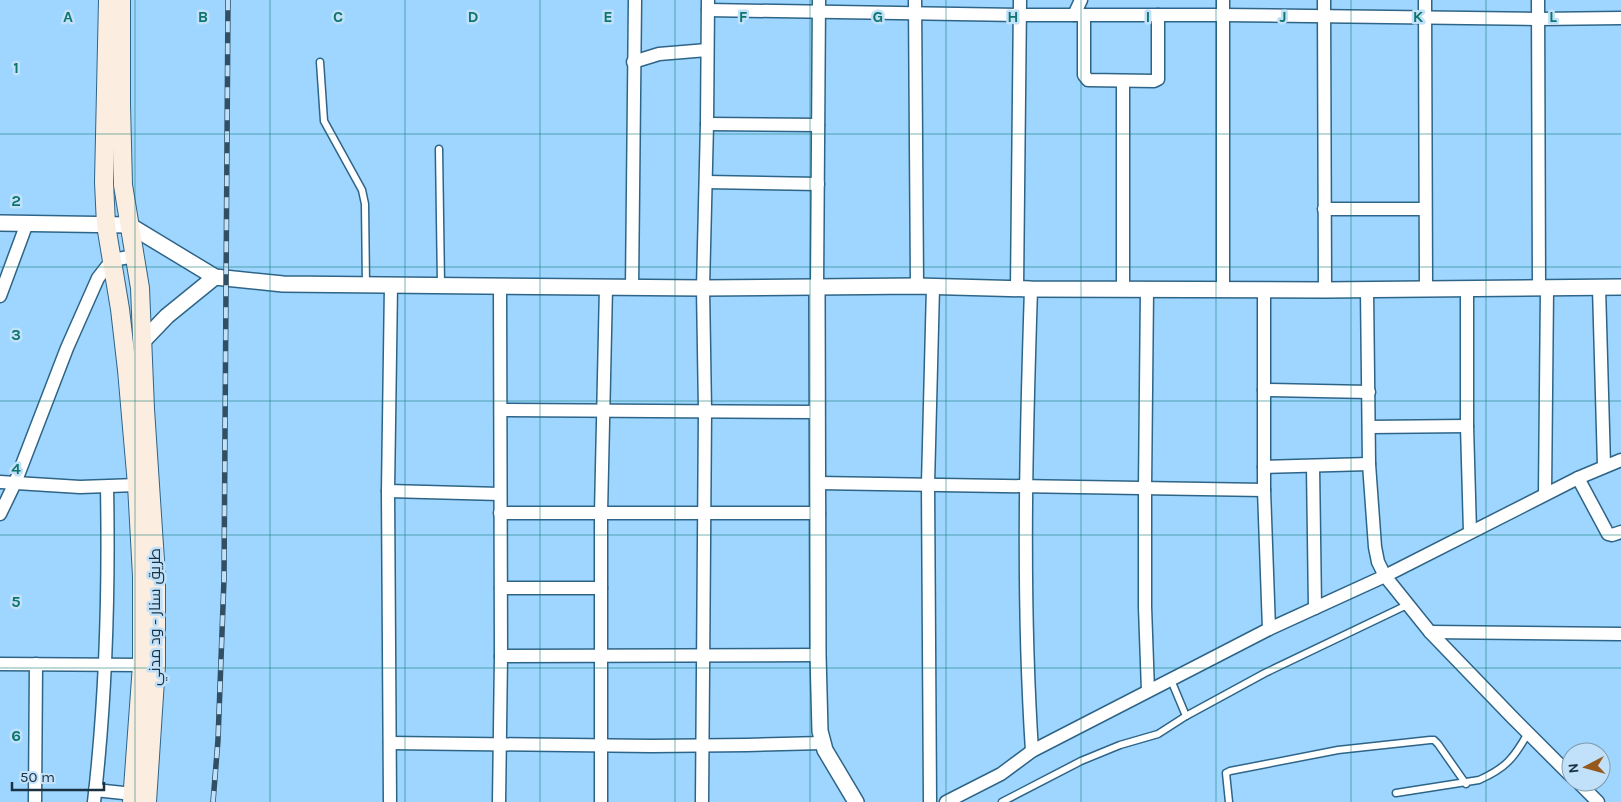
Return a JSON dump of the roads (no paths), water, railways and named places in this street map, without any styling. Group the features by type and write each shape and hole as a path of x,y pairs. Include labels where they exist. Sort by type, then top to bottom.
{"main road":[{"path":"108,0 104,182 106,225 140,433"},
{"path":"121,0 123,185 140,288 143,341 140,433"},
{"name":"طريق سنار - ود مدني","path":"138,799 142,665 142,576 137,485 140,433"},
{"name":"طريق سنار - ود مدني","path":"138,799 157,622 156,576 140,433"}],"street":[{"path":"632,288 635,0"},
{"path":"915,0 917,286"},
{"path":"1020,0 1028,687 1032,751"},
{"path":"1081,0 1079,15 1084,75 1088,80 1158,80 1158,15"},
{"path":"1222,290 1223,0"},
{"path":"1324,0 1325,290"},
{"path":"1424,0 1426,290"},
{"path":"1538,0 1543,288 1544,494"},
{"path":"702,802 705,411 703,288 708,5 819,6 915,14 1621,18"},
{"path":"819,6 817,412 819,513 818,655 822,743 824,750 856,802"},
{"path":"633,62 660,54 707,50"},
{"path":"1122,81 1123,290"},
{"path":"707,124 818,125"},
{"path":"706,182 818,184"},
{"path":"1324,209 1425,209"},
{"path":"0,223 129,225 215,278 283,284 632,288 917,286 1123,290 1467,290 1621,287"},
{"path":"0,296 27,223"},
{"path":"0,514 88,298 98,278 112,260 135,256"},
{"path":"143,341 167,316 215,278"},
{"path":"390,802 388,491 391,285"},
{"path":"498,802 501,656 500,286"},
{"path":"601,802 601,513 606,287"},
{"path":"930,802 928,484 932,287"},
{"path":"1599,287 1604,466"},
{"path":"1147,289 1145,488 1148,692"},
{"path":"1264,290 1264,490 1269,629"},
{"path":"1367,290 1369,464 1375,547 1378,562 1385,576 1430,632 1561,766"},
{"path":"1467,290 1467,426 1470,532"},
{"path":"1264,390 1369,392"},
{"path":"501,410 817,412"},
{"path":"1369,428 1467,426"},
{"path":"946,802 1001,774 1032,751 1269,629 1385,576 1544,494 1621,460"},
{"path":"1264,467 1369,464"},
{"path":"1313,466 1314,608"},
{"path":"1578,478 1608,534 1612,535 1621,532"},
{"path":"0,482 49,486 107,487 137,485"},
{"path":"818,483 1264,490"},
{"path":"107,487 108,580 100,747 95,796 138,799"},
{"path":"388,491 500,494"},
{"path":"500,513 819,513"},
{"path":"500,588 601,588"},
{"path":"1430,632 1621,634"},
{"path":"501,656 818,655"},
{"path":"0,664 142,665"},
{"path":"35,802 36,664"},
{"path":"390,743 601,746 747,746 822,743"},
{"path":"1588,792 1598,802"}],"lane":[{"path":"320,62 324,120 362,190 365,204 366,285"},
{"path":"439,149 441,285"},
{"path":"1002,802 1081,761 1120,745 1158,734 1186,716 1265,673 1407,605"},
{"path":"1171,680 1186,716"},
{"path":"1396,793 1466,784 1492,775 1509,762 1528,733"},
{"path":"1229,802 1225,778 1226,773 1230,770 1338,750 1430,740 1434,740 1438,744 1466,784"}],"railway":[{"path":"213,802 218,740 224,579 228,0"}]}
